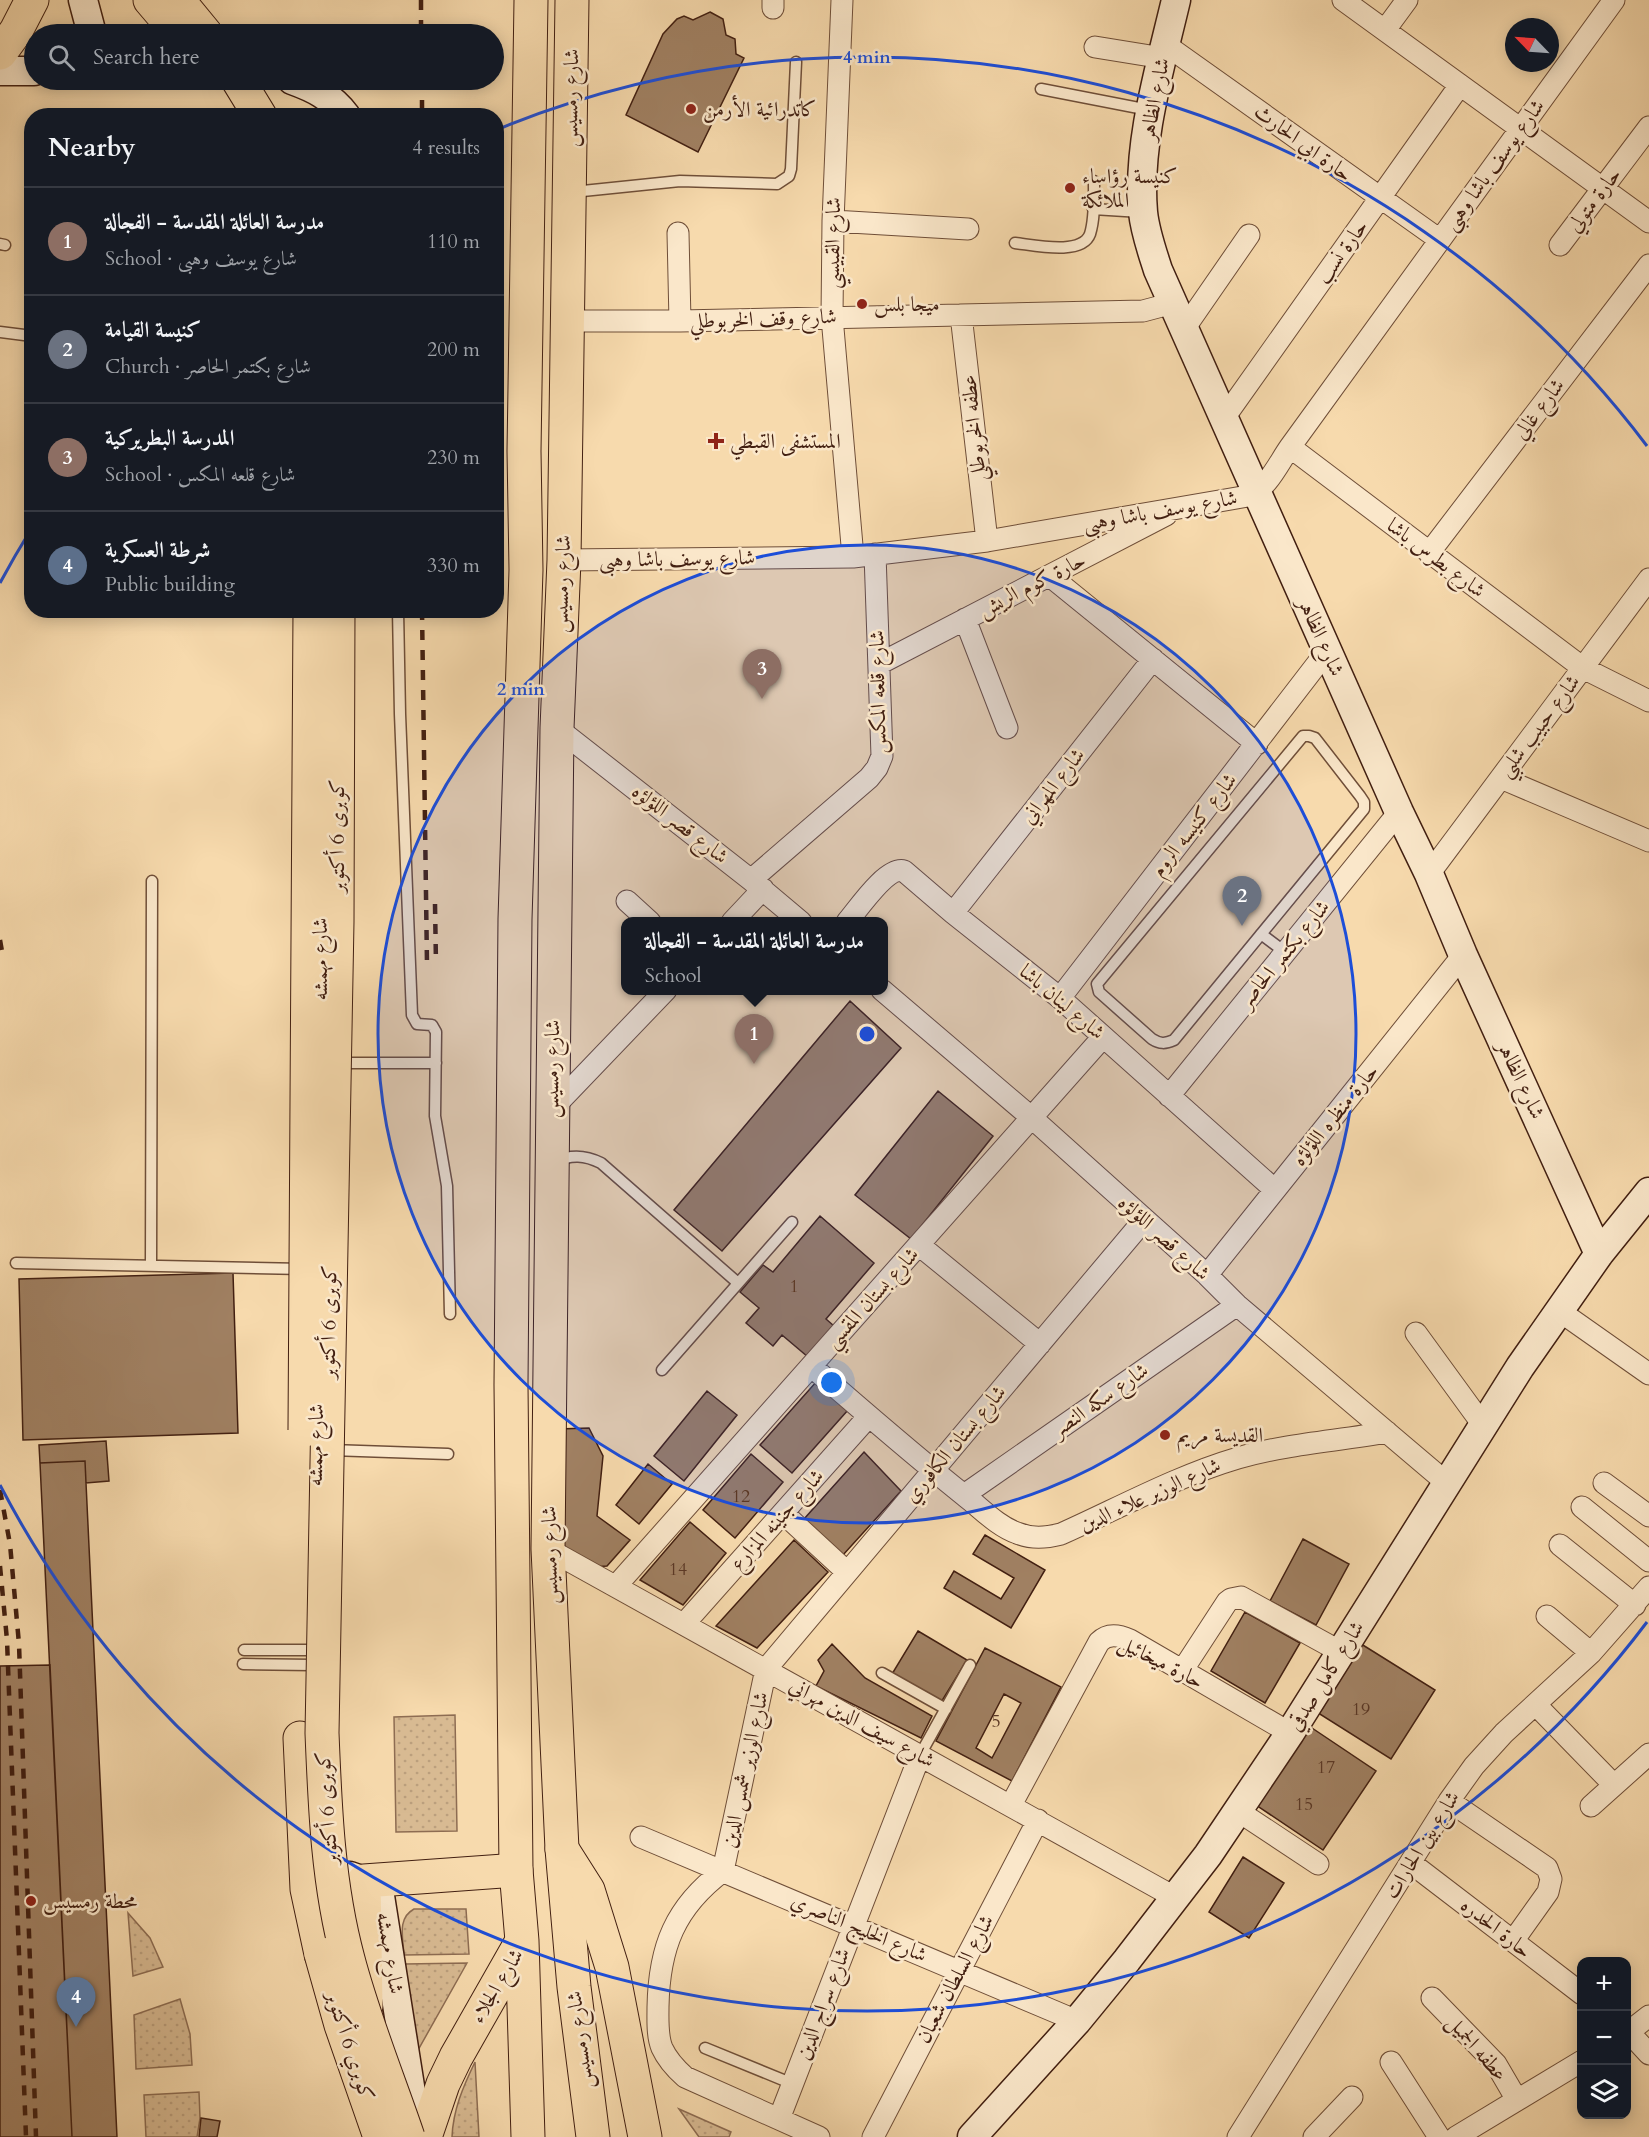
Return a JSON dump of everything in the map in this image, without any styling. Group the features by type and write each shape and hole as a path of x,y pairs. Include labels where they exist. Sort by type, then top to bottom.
{"main road":[{"path":"0,53 16,31 32,0"},
{"path":"83,0 89,24"},
{"path":"150,0 170,24"},
{"path":"178,0 198,24"},
{"path":"188,0 207,24"},
{"name":"شارع رمسيس","path":"522,1941 516,1870 512,1362 516,908 526,570 524,451 531,0"},
{"name":"شارع رمسيس","path":"572,0 564,560 557,728 551,1110 548,1549 562,1849 580,2046 593,2137"},
{"name":"شارع الظاهر","path":"1176,0 1142,164 1143,213 1146,232 1158,270 1399,812 1429,874 1463,955 1599,1254"},
{"path":"0,71 24,71"},
{"path":"218,90 229,108"},
{"path":"244,90 255,108"},
{"path":"251,90 261,108"},
{"path":"316,90 323,93 340,108"},
{"name":"كوبرى 6 أكتوبر","path":"310,618 304,1527 300,1738 307,1889 321,1954"},
{"name":"شارع مهمشه","path":"322,618 320,1063 312,1658 316,1831 322,1852 330,1862 352,1877 364,1881 380,1896 418,2137"},
{"path":"321,823 328,792 329,618"},
{"name":"كوبرى 6 أكتوبر","path":"338,618 337,934 322,1733 329,1864 348,1958 370,2028"},
{"name":"شارع كامل صدقي","path":"972,2137 1077,2021 1176,1898 1290,1733 1483,1425 1558,1310 1649,1192"},
{"path":"562,1849 588,1890 612,1967 645,2137"},
{"path":"368,2137 364,1881 516,1870"},
{"name":"شارع الجلاء","path":"425,2137 443,2084 456,2057 522,1941"},
{"name":"شارع الجلاء","path":"522,1941 528,2137"},
{"name":"كوبري 6 أكتوبر","path":"321,1954 341,2025 380,2137"},
{"name":"كوبري 6 أكتوبر","path":"370,2028 408,2137"}],"street":[{"name":"شارع القبيسي","path":"842,0 833,221 832,317 853,556"},
{"path":"1343,0 1649,222"},
{"path":"1385,30 1407,0"},
{"name":"شارع يوسف باشا وهبى","path":"564,560 875,554 987,542 1248,496 1257,492 1264,486 1614,0"},
{"path":"1095,47 1164,52"},
{"name":"حارة ابي الحارث","path":"1164,52 1440,240"},
{"name":"حارة نسب","path":"1224,418 1460,85"},
{"name":"حارة متولي","path":"1560,245 1649,127"},
{"path":"833,221 968,229"},
{"path":"678,233 680,321"},
{"path":"1184,329 1249,235"},
{"name":"شارع غالي","path":"1429,553 1649,265"},
{"name":"شارع وقف الخربوطلي","path":"567,321 680,321 1143,311 1173,303"},
{"name":"عطفه الخربوطلي","path":"961,315 987,542"},
{"name":"شارع بطرس باشا","path":"1290,447 1583,668 1649,701"},
{"name":"حارة كوم الريش","path":"879,664 1185,506"},
{"name":"شارع قلعه المكس","path":"735,917 757,884 869,778 877,768 882,756 875,554"},
{"path":"1050,576 1257,744"},
{"name":"شارع حبيب شلبي","path":"1429,874 1649,579"},
{"path":"965,620 1007,728"},
{"name":"شارع كنيسه الروم","path":"1060,998 1327,651"},
{"name":"شارع المهراني","path":"953,913 1153,659"},
{"name":"شارع قصر اللؤلؤه","path":"557,728 796,917"},
{"path":"1501,778 1649,841"},
{"name":"شارع بكتمر الحاصر","path":"1169,1096 1399,812"},
{"name":"شارع لينان باشا","path":"850,917 888,874 900,870 904,872 1060,998 1275,1190"},
{"path":"627,901 645,917"},
{"name":"حارة منظره اللؤلؤه","path":"1207,1275 1463,955"},
{"path":"551,1110 661,995"},
{"name":"شارع قصر اللؤلؤه","path":"888,995 1032,1118 1144,1221 1207,1275 1237,1305 1448,1484"},
{"name":"شارع بستان المقسي","path":"616,1586 1103,1037"},
{"name":"شارع بستان الكافوري","path":"766,1669 1144,1221"},
{"path":"919,1245 1040,1344"},
{"name":"شارع سكه النصر","path":"964,1495 1237,1305"},
{"path":"1558,1310 1649,1374"},
{"path":"1416,1333 1483,1425"},
{"name":"شارع الوزير علاء الدين","path":"811,1366 964,1495 1015,1532 1030,1537 1046,1538 1061,1534 1192,1474 1240,1457 1387,1432"},
{"name":"شارع جنينه المزارع","path":"684,1624 869,1416"},
{"path":"1604,1483 1649,1516"},
{"path":"1582,1507 1649,1561"},
{"path":"783,1514 847,1572"},
{"path":"1560,1545 1635,1605"},
{"name":"شارع سيف الدين مهراني","path":"548,1549 1176,1898"},
{"name":"شارع بين الحارات","path":"1238,2137 1449,1801 1474,1766 1503,1733 1591,1653 1649,1587"},
{"path":"1182,1671 1227,1602 1236,1597 1241,1597 1341,1652"},
{"path":"1547,1616 1591,1653"},
{"name":"حارة ميخائيل","path":"1011,1805 1099,1642 1111,1636 1120,1636 1130,1640 1290,1733"},
{"name":"شارع الوزير شمس الدين","path":"723,1871 766,1669"},
{"path":"1536,1705 1614,1785"},
{"path":"1591,1806 1649,1754"},
{"name":"شارع سراج الدين","path":"779,2119 920,1755"},
{"path":"1449,1801 1547,1868 1551,1880 1548,1892 1513,1941"},
{"path":"1238,1811 1318,1864"},
{"name":"شارع السلطان شعبان","path":"873,2137 1038,1820"},
{"name":"شارع الخليج الناصري","path":"641,1837 1077,2021"},
{"name":"حارة الحدره","path":"1411,1863 1577,1991"},
{"path":"723,1871 704,1886 689,1903 667,1943 661,1964 658,1997 661,2047 671,2063 685,2077 819,2137"},
{"name":"عطفه الجميل","path":"1432,1998 1496,2064 1518,2100"},
{"path":"1631,2029 1649,2016"},
{"path":"1631,2034 1649,2054"},
{"path":"1391,2062 1439,2137"},
{"path":"1456,2137 1577,2063"},
{"path":"1314,2137 1352,2097"}],"lane":[{"path":"569,192 680,181 777,184 783,181 791,169 796,62"},
{"path":"1041,89 1152,110"},
{"path":"1015,243 1075,247 1084,242 1090,236 1094,182"},
{"path":"1093,209 1143,213"},
{"path":"0,332 24,335"},
{"path":"398,618 412,1015 417,1024 432,1025 436,1028 435,1126 447,1186 450,1314"},
{"path":"1303,736 1309,736 1314,738 1360,796 1364,802 1364,810 1261,934 1174,1040 1167,1044 1152,1040 1097,988 1099,980 1298,740 1303,736"},
{"path":"151,1266 152,881"},
{"path":"1261,934 1285,952"},
{"path":"320,1063 436,1063"},
{"path":"551,1164 563,1158 576,1156 589,1157 601,1163 738,1283"},
{"path":"662,1370 792,1222"},
{"path":"16,1263 317,1269"},
{"path":"316,1450 448,1454"},
{"path":"244,1650 312,1658"},
{"path":"243,1664 312,1658"},
{"path":"920,1755 970,1665"},
{"path":"882,1673 945,1709"},
{"path":"705,2048 793,2084"}],"shaded area":[{"path":"455,1715 457,1831 396,1832 394,1717"},
{"path":"414,1909 466,1909 469,1954 404,1955 403,1923"},
{"path":"128,1913 150,1938 163,1967 133,1976"},
{"path":"467,1963 413,2059 405,1964"},
{"path":"180,1999 190,2034 192,2065 136,2069 134,2015"},
{"path":"475,2062 479,2137 452,2137 459,2099"},
{"path":"199,2092 200,2118 197,2137 146,2137 144,2095"},
{"path":"679,2109 731,2132 729,2137 699,2137"}],"building":[{"path":"710,12 723,19 726,35 735,39 736,54 744,58 698,152 626,115 663,34 677,19 684,16 693,20"},
{"path":"850,1001 901,1048 722,1251 674,1210"},
{"path":"938,1091 993,1136 911,1239 855,1195"},
{"path":"820,1216 874,1263 826,1319 834,1326 808,1357 782,1335 773,1346 746,1323 759,1308 740,1292 763,1265 773,1272"},
{"path":"233,1273 238,1433 23,1440 19,1279"},
{"path":"817,1381 848,1410 792,1473 760,1445"},
{"path":"707,1391 737,1415 684,1481 654,1456"},
{"path":"589,1428 603,1456 597,1516 630,1540 607,1566 592,1567 556,1542 558,1429"},
{"path":"106,1441 109,1481 86,1483 85,1461 40,1463 39,1445"},
{"path":"864,1452 901,1491 843,1555 804,1519"},
{"path":"751,1454 783,1482 735,1538 703,1510"},
{"path":"85,1461 117,2137 72,2137 40,1463"},
{"path":"648,1464 672,1484 639,1524 616,1505"},
{"path":"690,1522 726,1553 683,1605 640,1580"},
{"path":"985,1535 1045,1570 1011,1628 944,1588 954,1571 1001,1599 1014,1578 973,1554"},
{"path":"1303,1539 1349,1564 1316,1625 1270,1601"},
{"path":"794,1540 828,1572 757,1648 716,1626"},
{"path":"1245,1612 1300,1643 1265,1703 1211,1671"},
{"path":"918,1631 967,1660 940,1704 892,1674"},
{"path":"1358,1642 1435,1690 1391,1759 1315,1711"},
{"path":"832,1644 865,1678 932,1716 921,1738 816,1686 824,1671 818,1660"},
{"path":"985,1648 1061,1687 1012,1781 936,1741","holes":["1004,1694 1021,1703 992,1758 976,1748"]},
{"name":"محطة رمسيس","path":"50,1665 72,2137 0,2137 0,1666"},
{"path":"1306,1724 1376,1771 1323,1850 1256,1805"},
{"path":"1243,1857 1284,1883 1249,1938 1209,1912"},
{"path":"201,2118 220,2121 217,2137 199,2137"}],"railway":[{"path":"421,0 421,24"},
{"path":"422,90 422,108"},
{"path":"422,618 427,965"},
{"path":"435,904 436,964"},
{"path":"0,940 3,957"},
{"path":"0,1490 10,1544 19,1644 36,2137"},
{"path":"0,1566 7,1640 26,2137"}],"place":[{"name":"كاتدرائية الأرمن","path":"691,109"},
{"name":"كنيسة رؤاساء الملائكة","path":"1070,188"},
{"name":"ميجا بلس","path":"862,304"},
{"name":"المستشفى القبطي","path":"716,441"},
{"name":"المدرسة البطريركية","path":"762,699"},
{"name":"كنيسة القيامة","path":"1242,926"},
{"name":"مدرسة العائلة المقدسة - الفجالة","path":"754,1064"},
{"name":"القديسة مريم","path":"1165,1435"},
{"name":"محطة رمسيس","path":"31,1901"},
{"name":"شرطة العسكرية","path":"76,2027"}]}
